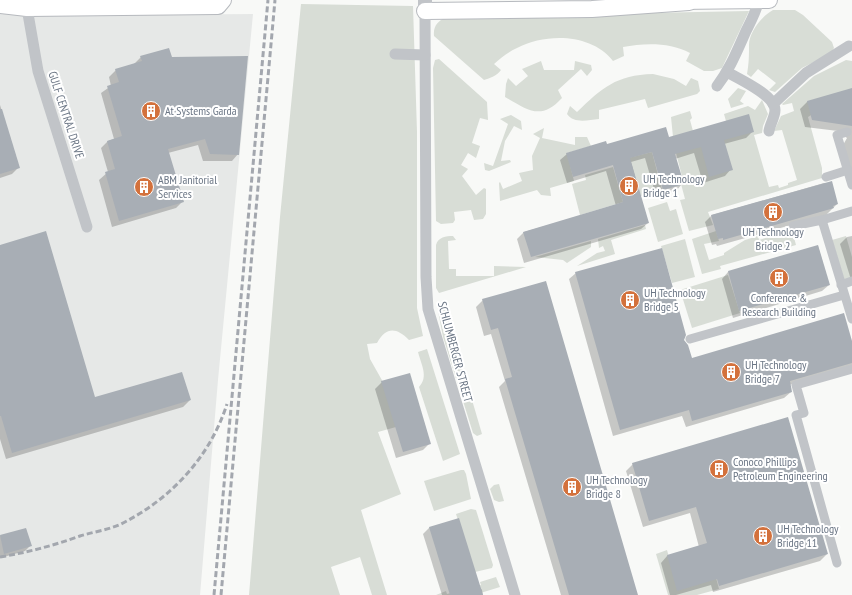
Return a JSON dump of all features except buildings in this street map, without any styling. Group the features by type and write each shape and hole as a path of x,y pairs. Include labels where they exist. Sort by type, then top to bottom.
{"main road":[{"path":"669,0 689,2"},
{"path":"425,5 592,8 689,2 769,0"},
{"path":"0,5 27,8 218,6 223,1"}],"street":[{"path":"717,86 727,72 755,16 759,0"},
{"name":"SCHLUMBERGER STREET","path":"425,5 428,310 515,595"},
{"name":"GULF CENTRAL DRIVE","path":"27,8 38,71 87,227"},
{"path":"773,104 806,73 849,46"},
{"path":"395,54 425,55"},
{"path":"727,72 759,91 773,104 775,111 769,132"},
{"path":"847,132 837,135 852,185"},
{"path":"826,177 848,170"},
{"path":"793,226 822,220 852,211"},
{"path":"822,220 852,319"},
{"path":"841,285 852,281"},
{"path":"690,339 844,295"},
{"path":"837,563 796,415 804,413 796,385 852,369"}],"shaded area":[{"path":"301,4 413,6 417,132 417,308 423,336 409,340 400,333 392,331 384,334 377,343 367,344 370,359 383,382 396,427 378,432 401,494 361,510 387,595 372,595 360,557 331,567 340,595 249,595 280,217"},
{"path":"0,10 126,15 253,14 218,380 200,595 0,595"},
{"path":"773,10 795,10 803,15 832,42 834,48 830,54 802,68 775,92 769,90 776,83 758,69 751,77 747,74 751,35 761,20"},
{"path":"749,11 722,68 713,71 704,71 686,61 690,53 682,49 666,45 648,44 623,47 624,56 613,61 604,52 593,45 568,38 554,38 529,43 511,51 494,64 501,70 498,74 484,80 434,36 434,29 437,24 446,17"},
{"path":"439,59 487,102 488,120 480,118 472,143 480,146 476,158 468,153 461,165 468,169 462,176 476,195 484,188 486,189 486,214 483,219 474,220 471,210 454,212 455,220 453,223 441,224 436,221 433,68 435,60"},
{"path":"846,60 852,61 852,89 808,117 822,168 822,178 708,212 713,225 689,231 680,200 685,199 681,184 684,184 676,153 723,139 726,121 724,114 748,106 755,110 762,100 768,114 762,133 754,135 769,187 778,185 779,188 788,185 788,183 797,180 782,130 774,131 781,116 794,111 792,103 782,104 814,76"},
{"path":"541,61 544,70 574,70 575,61 591,65 592,70 587,76 581,69 558,90 562,98 554,105 541,111 528,109 505,97 508,78 516,86 528,76 522,69"},
{"path":"653,74 674,79 686,86 691,78 698,81 700,91 697,94 648,108 645,99 599,110 599,119 577,120 573,119 567,114 570,106 577,112 594,96 610,84 629,77"},
{"path":"738,88 746,91 740,101 744,104 731,108 728,99"},
{"path":"690,111 692,118 690,120 693,131 673,137 671,117"},
{"path":"511,115 521,121 522,130 514,126 505,141 501,161 510,160 511,162 489,171 485,170 484,163 493,166 508,124 500,119"},
{"path":"544,128 542,138 575,145 575,137 587,137 591,146 567,153 574,181 550,188 551,196 541,195 537,190 500,201 500,182 503,189 522,181 519,173 533,170 532,156 540,138 533,134"},
{"path":"652,152 662,190 669,189 671,195 659,199 657,192 641,196 628,158"},
{"path":"613,167 623,202 580,215 572,184 586,180 585,175"},
{"path":"667,202 670,211 676,209 683,234 658,242 648,208"},
{"path":"645,225 646,229 611,240 615,254 577,266 597,253 605,251 603,246 599,248 598,239"},
{"path":"792,230 796,245 720,266 721,269 702,274 692,239 716,231 719,241 704,244 709,260 724,255 724,253 745,240 758,236 759,240"},
{"path":"453,236 456,240 448,241 449,269 456,269 456,276 494,276 494,266 526,267 439,293 436,288 436,245 440,239"},
{"path":"846,236 852,257 852,280 845,282 832,240"},
{"path":"685,239 695,277 672,283 661,246"},
{"path":"591,241 591,247 567,263 563,260 535,257"},
{"path":"728,275 740,313 692,328 680,290"},
{"path":"445,308 482,434 477,436 473,433 443,337 438,311"},
{"path":"427,349 460,454 443,461 419,387 422,383 424,375 418,352"},
{"path":"464,470 466,474 471,499 434,511 424,481"},
{"path":"499,484 504,501 499,502 494,500 490,489 494,485"},
{"path":"471,509 476,510 493,565 492,568 475,572 456,514"},
{"path":"707,544 719,589 697,595 668,595 656,554 667,550 678,590"},
{"path":"496,577 500,587 474,595 436,595 446,591 447,594 481,585 480,582"}],"railway":[{"path":"214,595 268,0"},
{"path":"221,595 275,0"},
{"path":"0,557 60,543 111,528 139,514 172,489 199,459 220,423 227,404"}],"place":[{"name":"At Systems Garda","path":"151,111"},
{"name":"UH Technology Bridge 1","path":"629,186"},
{"name":"ABM Janitorial Services","path":"144,187"},
{"name":"UH Technology Bridge 2","path":"773,212"},
{"name":"Conference & Research Building","path":"779,278"},
{"name":"UH Technology Bridge 5","path":"630,300"},
{"name":"UH Technology Bridge 7","path":"731,372"},
{"name":"Conoco Phillips Petroleum Engineering","path":"719,469"},
{"name":"UH Technology Bridge 8","path":"572,487"},
{"name":"UH Technology Bridge 11","path":"763,536"}]}
